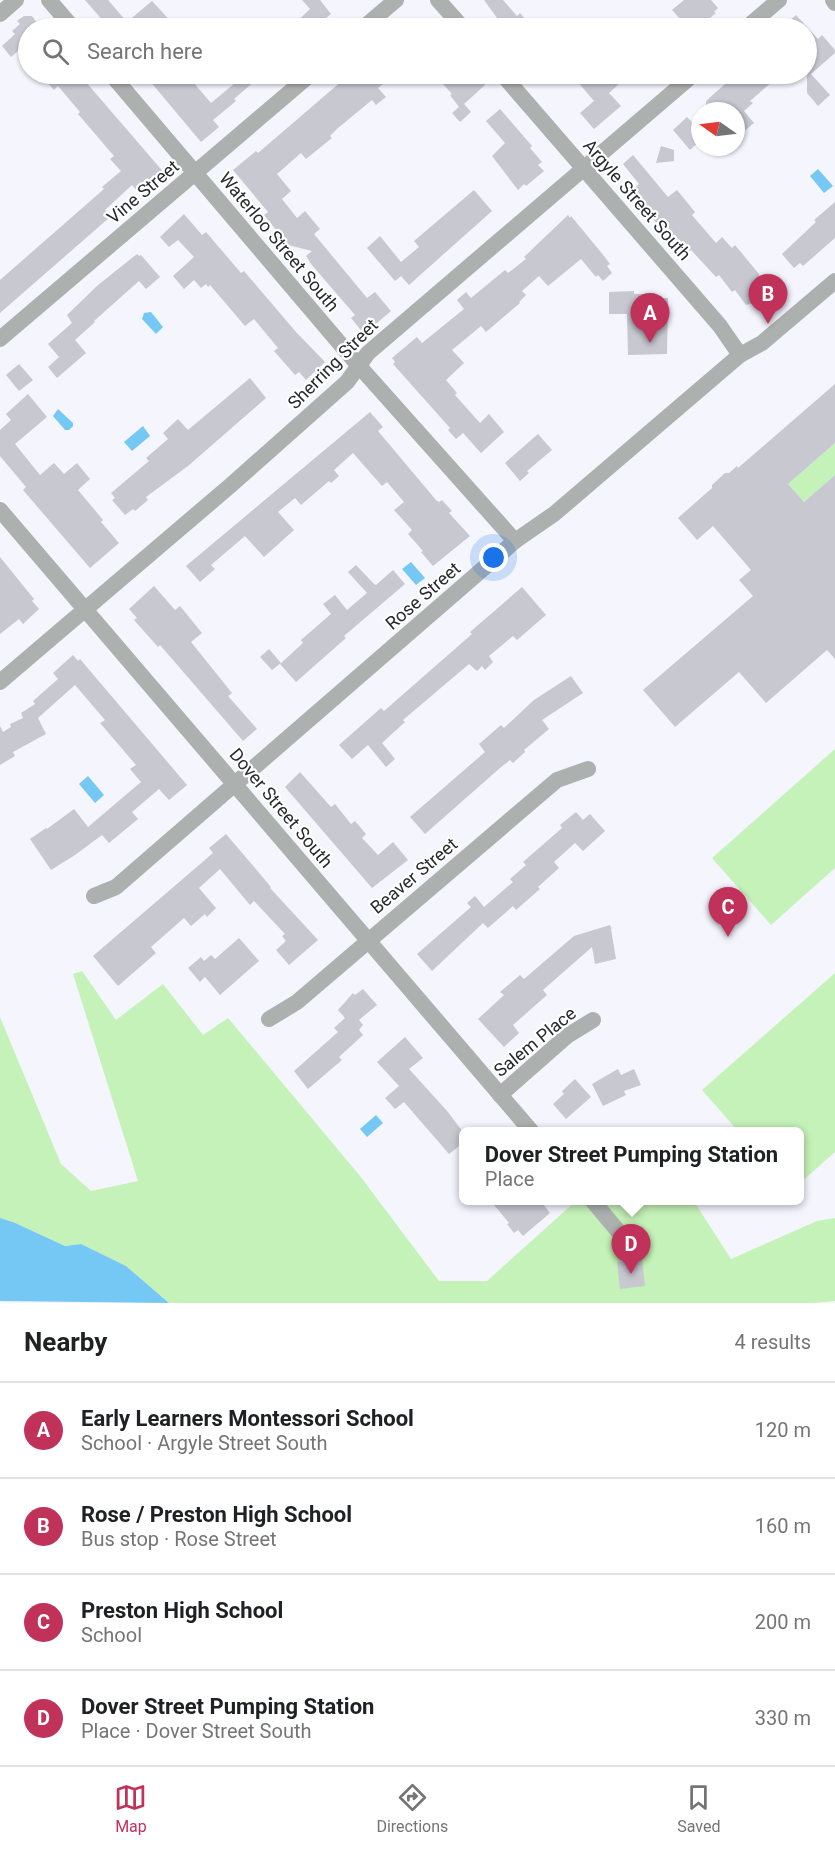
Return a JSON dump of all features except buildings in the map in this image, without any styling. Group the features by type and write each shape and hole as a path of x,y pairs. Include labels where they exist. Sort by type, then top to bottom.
{"street":[{"path":"0,14 16,0"},
{"path":"49,0 64,18"},
{"path":"375,18 396,0"},
{"path":"438,0 454,18"},
{"path":"758,18 779,0"},
{"name":"Waterloo Street South","path":"119,84 359,366 514,542"},
{"name":"Vine Street","path":"0,339 299,84"},
{"name":"Argyle Street South","path":"511,84 720,326 740,355"},
{"name":"Sherring Street","path":"0,682 347,382 368,353 682,84"},
{"name":"Rose Street","path":"94,896 116,887 514,542 554,514 740,355 762,343 835,281"},
{"name":"Dover Street South","path":"0,510 528,1127"},
{"name":"Beaver Street","path":"269,1019 297,1002 557,780 588,769"},
{"name":"Salem Place","path":"500,1095 567,1036 593,1020"},
{"path":"596,1205 624,1237"}],"green space":[{"path":"835,443 835,475 804,502 788,484"},
{"path":"835,749 835,868 771,925 712,858"},
{"path":"82,971 116,1020 163,984 203,1035 228,1018 360,1176 439,1281 487,1281 572,1205 696,1205 731,1259 817,1221 835,1218 835,1301 814,1303 169,1303 126,1266 81,1244 65,1246 0,1218 0,1017 61,1164 91,1191 138,1181 73,974"},
{"path":"835,973 835,1152 804,1180 804,1127 734,1127 702,1090"}],"water":[{"path":"818,169 833,186 824,193 810,176"},
{"path":"151,312 163,327 156,334 142,319 144,313"},
{"path":"58,409 73,423 69,430 65,430 53,416"},
{"path":"143,426 150,436 132,451 124,442"},
{"path":"411,562 425,578 416,585 402,569"},
{"path":"88,776 104,795 95,803 79,784"},
{"path":"376,1115 383,1123 367,1137 360,1129"},
{"path":"0,1218 65,1246 81,1244 126,1266 169,1303 0,1301"}],"place":[{"name":"Rose / Preston High School","path":"768,324"},
{"name":"Early Learners Montessori School","path":"650,343"},
{"name":"Preston High School","path":"728,937"},
{"name":"Dover Street Pumping Station","path":"631,1274"}]}
